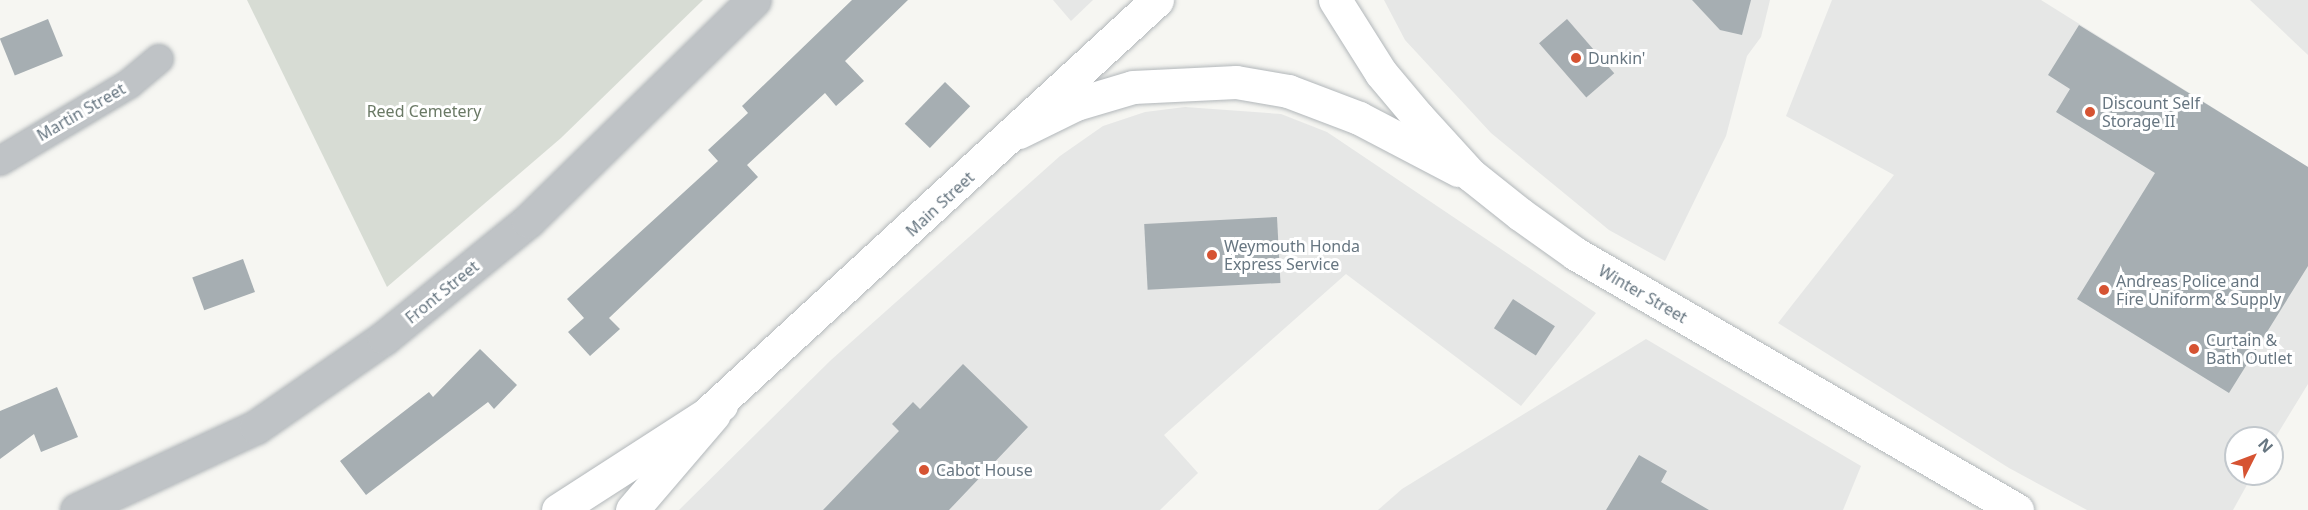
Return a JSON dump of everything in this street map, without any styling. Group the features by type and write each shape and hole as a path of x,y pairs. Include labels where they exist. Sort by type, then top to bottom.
{"main road":[{"name":"Main Street","path":"583,510 721,405 1157,0"},
{"name":"Winter Street","path":"1335,0 1381,74 1471,175 1576,254 2017,510"},
{"path":"1014,135 1076,104 1133,87 1236,82 1288,91 1359,118 1471,175"},
{"name":"Main Street","path":"632,510 721,405"},
{"path":"558,510 721,405"}],"street":[{"name":"Front Street","path":"76,510 256,427 384,338 528,221 754,0"},
{"name":"Martin Street","path":"0,161 129,84 159,59"}],"shaded area":[{"path":"1053,0 1093,0 1071,21"},
{"path":"1384,0 1770,0 1761,37 1747,56 1726,136 1665,261 1609,230 1491,133 1405,40"},
{"path":"1832,0 2041,0 2308,167 2308,384 2282,426 2224,426 2224,486 2246,486 2233,510 2087,510 2009,468 1778,323 1894,175 1786,116"},
{"path":"2250,0 2308,0 2308,55"},
{"path":"1185,107 1281,114 1327,132 1596,313 1521,406 1346,274 1164,435 1198,473 1160,510 679,510 831,360 1060,156 1103,126 1145,112"},
{"path":"1646,339 1861,466 1843,510 1378,510 1402,489"}],"green space":[{"name":"Reed Cemetery","path":"247,0 703,0 561,138 387,287"}],"building":[{"path":"852,0 908,0 845,61 864,81 836,106 825,93 747,165 758,177 609,318 620,329 590,356 568,332 584,318 567,299 718,161 708,150 748,113 742,106"},
{"path":"1692,0 1751,0 1742,35 1720,30"},
{"path":"48,19 63,56 15,76 0,38"},
{"name":"Dunkin'","path":"1567,19 1614,73 1586,98 1539,43"},
{"path":"2079,25 2308,167 2308,266 2229,393 2077,299 2155,173 2056,112 2070,89 2048,75"},
{"path":"945,82 970,106 930,148 905,124"},
{"name":"Weymouth Honda Express Service","path":"1277,217 1280,283 1148,290 1144,224"},
{"path":"243,259 255,292 204,310 192,277"},
{"path":"1513,299 1555,326 1536,356 1494,328"},
{"path":"480,349 517,385 494,409 488,402 366,495 340,461 429,392 433,397"},
{"name":"Cabot House","path":"963,364 1028,427 949,510 823,510 899,431 892,424 913,402 920,409"},
{"path":"57,387 78,437 41,452 34,434 0,459 0,411"},
{"path":"1639,455 1667,471 1661,482 1709,510 1606,510"}],"place":[{"name":"Dunkin'","path":"1576,58"},
{"name":"Discount Self Storage II","path":"2090,112"},
{"name":"Weymouth Honda Express Service","path":"1212,255"},
{"name":"Andreas Police and Fire Uniform & Supply","path":"2104,290"},
{"name":"Curtain & Bath Outlet","path":"2194,349"},
{"name":"Cabot House","path":"924,470"}]}
